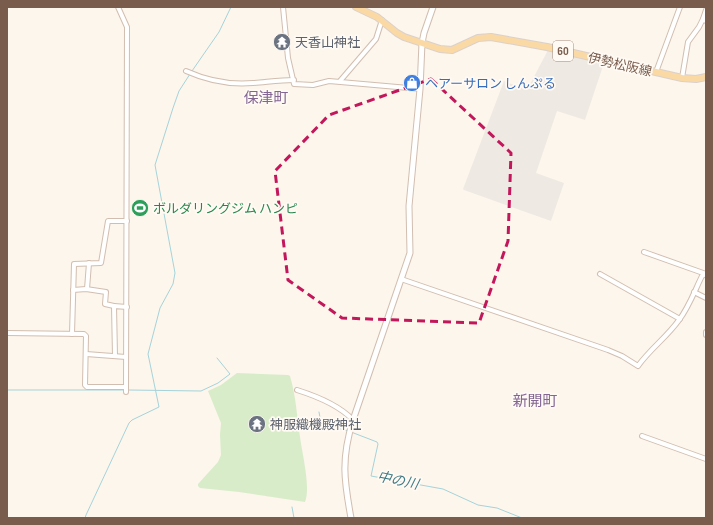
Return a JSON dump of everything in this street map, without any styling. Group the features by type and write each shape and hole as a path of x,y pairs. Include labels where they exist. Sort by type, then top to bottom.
{"main road":[{"name":"伊勢松阪線","path":"356,7 367,11 382,20 397,33 440,49 452,50 478,38 491,37 682,78 696,79 706,77"}],"street":[{"path":"7,333 84,334 86,336 85,385 87,387 126,389 128,27 118,7"},
{"path":"283,7 288,58 294,84 313,85 324,81 340,81 420,89"},
{"path":"351,518 344,474 345,454 349,432 410,249 409,206 420,89 422,43 433,7"},
{"path":"656,72 680,7"},
{"path":"682,78 688,42 704,20 706,9 702,7"},
{"path":"340,81 376,39 382,20"},
{"path":"189,72 217,81 241,83 294,80"},
{"path":"72,334 74,264 101,263 108,221 126,221"},
{"path":"644,252 706,274"},
{"path":"87,289 89,264"},
{"path":"600,274 680,319"},
{"path":"401,279 608,350 622,356 638,366 647,353 663,340 680,319 702,276 706,274"},
{"path":"73,290 87,289 106,292 105,304 127,307"},
{"path":"694,292 706,298"},
{"path":"114,306 115,356"},
{"path":"86,354 126,357"},
{"path":"297,390 315,396 353,420"},
{"path":"642,436 706,459"}],"highlighted area":[{"path":"431,79 511,153 508,241 479,323 342,318 288,280 275,171 329,115"}],"shaded area":[{"path":"548,50 604,63 585,120 557,111 536,173 564,183 551,221 463,189 504,81 527,90"}],"green space":[{"path":"237,373 290,376 306,470 307,496 305,502 200,488 198,486 198,484 218,462 221,455 221,423 208,391 221,385"}],"waterway":[{"path":"192,71 219,32 231,7"},
{"path":"85,518 129,423 132,420 159,407 148,354 160,308 173,284 175,273 155,165 179,91 190,74"},
{"path":"128,390 201,391 218,383 230,374 217,358"},
{"path":"7,390 124,390"},
{"name":"中の川","path":"319,412 321,423 348,431"},
{"name":"中の川","path":"351,432 377,442 378,444 371,476 443,489 478,505 497,508 522,518"},
{"path":"292,507 294,518"}],"place":[{"name":"天香山神社","path":"282,42"},
{"name":"ヘアーサロン しんぷる","path":"412,83"},
{"name":"ボルダリングジム ハンピ","path":"140,208"},
{"name":"神服織機殿神社","path":"257,424"}],"district":[{"name":"保津町","path":"266,98"},
{"name":"新開町","path":"535,401"}]}
